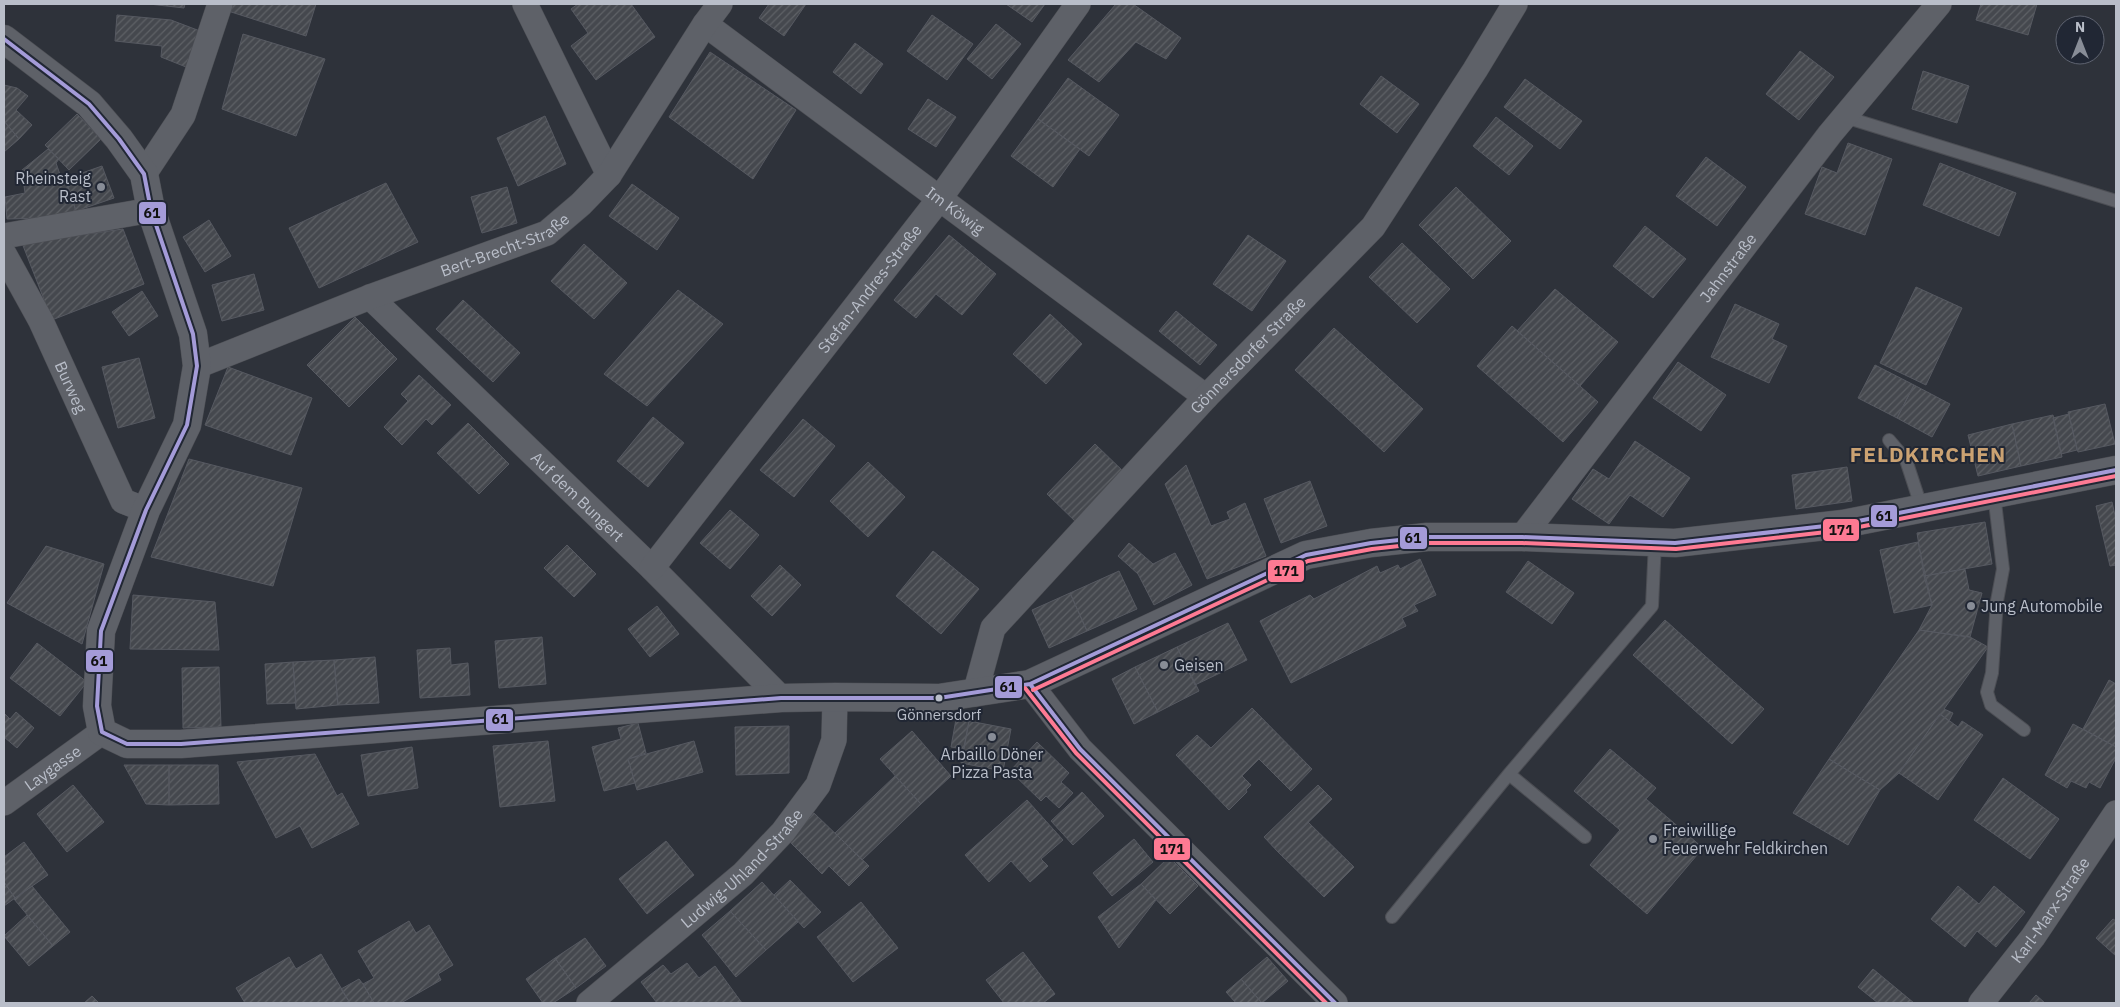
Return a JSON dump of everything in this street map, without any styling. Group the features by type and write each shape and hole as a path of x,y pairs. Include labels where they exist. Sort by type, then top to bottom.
{"street":[{"path":"144,174 184,115 220,4"},
{"path":"525,4 609,175"},
{"name":"Bert-Brecht-Straße","path":"197,366 370,297 547,233 581,204 609,175 704,24 720,4"},
{"name":"Stefan-Andres-Straße","path":"652,568 940,198 1078,4"},
{"name":"Gönnersdorfer Straße","path":"975,694 993,628 1206,397 1372,227 1475,70 1515,4"},
{"name":"Jahnstraße","path":"1522,536 1716,281 1845,117 1939,4"},
{"name":"Im Köwig","path":"704,24 1206,397"},
{"path":"4,39 89,104 119,139 144,174 151,210 193,334 197,366 187,425 146,510 101,631 97,706 102,732 126,744 181,744 780,698 939,698 975,694 1030,684 1306,555 1371,543 1427,536 1522,536 1675,543 1843,524 2116,470"},
{"path":"4,236 151,210"},
{"name":"Burweg","path":"4,254 41,321 124,501 146,510"},
{"name":"Auf dem Bungert","path":"370,297 652,568 780,698"},
{"path":"1030,684 1080,749 1335,1003"},
{"name":"Ludwig-Uhland-Straße","path":"589,1003 743,874 783,832 818,785 834,740 836,697"},
{"name":"Laygasse","path":"4,803 102,732"},
{"name":"Karl-Marx-Straße","path":"1981,1003 2033,936 2116,813"}],"lane":[{"path":"1845,117 2116,202"},
{"path":"1889,440 1906,460 1922,509"},
{"path":"1994,494 2003,568 1996,601 1992,673 1987,692 1991,705 2024,730"},
{"path":"1392,917 1509,774 1652,606 1655,542"},
{"path":"1509,774 1585,837"}],"building":[{"path":"149,4 185,4 184,8"},
{"path":"227,4 316,4 306,36 225,10"},
{"path":"578,4 631,4 655,37 596,80 571,46 588,33 571,9"},
{"path":"769,4 806,4 784,36 759,18"},
{"path":"1006,4 1045,4 1032,22"},
{"path":"1116,4 1133,4 1181,38 1166,59 1136,42 1099,82 1068,60"},
{"path":"1981,4 2037,4 2028,35 1976,20"},
{"path":"117,15 171,20 200,31 186,67 161,57 162,46 115,41"},
{"path":"932,15 973,44 947,80 907,51"},
{"path":"996,24 1021,44 992,79 967,59"},
{"path":"243,34 325,59 296,136 222,109"},
{"path":"855,43 883,64 861,94 833,72"},
{"path":"1800,51 1834,77 1799,120 1766,94"},
{"path":"710,52 796,110 753,179 669,117"},
{"path":"1923,71 1969,86 1957,123 1912,109"},
{"path":"1381,76 1419,104 1397,133 1360,104"},
{"path":"1068,78 1119,115 1089,156 1038,119"},
{"path":"1525,79 1582,121 1560,149 1504,107"},
{"path":"4,85 17,88 28,96 16,110 32,125 19,139 4,121"},
{"path":"928,99 956,117 936,147 908,129"},
{"path":"77,114 101,139 69,170 45,145"},
{"path":"545,116 566,164 518,186 497,138"},
{"path":"1496,117 1533,146 1509,175 1473,146"},
{"path":"1038,119 1080,149 1053,187 1011,156"},
{"path":"4,121 19,139 4,152"},
{"path":"1848,143 1892,159 1865,235 1805,214 1822,167 1837,173"},
{"path":"48,149 59,159 56,163 63,183 67,183 76,211 48,218 7,219 5,197 25,193 22,170"},
{"path":"1706,157 1746,187 1717,226 1676,196"},
{"path":"1940,163 2016,193 1999,236 1923,205"},
{"path":"102,166 114,198 76,211 65,179"},
{"path":"386,183 418,242 319,288 289,228"},
{"path":"632,184 679,218 657,250 609,216"},
{"path":"507,187 517,223 482,233 471,197"},
{"path":"1456,187 1511,241 1473,279 1419,225"},
{"path":"209,220 231,256 205,272 183,237"},
{"path":"1645,226 1686,259 1653,298 1613,266"},
{"path":"123,229 144,284 52,320 22,243"},
{"path":"949,235 996,274 962,315 936,294 916,318 894,300"},
{"path":"1248,235 1286,261 1252,311 1213,284"},
{"path":"1402,243 1450,289 1417,323 1369,277"},
{"path":"584,244 627,283 594,319 551,281"},
{"path":"254,274 264,310 222,321 212,285"},
{"path":"1916,287 1962,308 1926,385 1880,363"},
{"path":"1555,289 1618,342 1580,386 1517,331"},
{"path":"678,290 723,324 647,406 604,374"},
{"path":"142,291 158,316 129,336 112,312"},
{"path":"463,300 520,353 493,382 436,329"},
{"path":"1735,304 1779,324 1772,339 1787,346 1769,383 1711,357"},
{"path":"1176,311 1217,345 1200,365 1159,331"},
{"path":"1050,314 1082,344 1046,384 1013,354"},
{"path":"355,317 397,359 349,407 307,365"},
{"path":"1512,326 1598,402 1563,442 1477,366"},
{"path":"1334,328 1423,409 1384,452 1295,370"},
{"path":"139,358 155,418 118,428 102,367"},
{"path":"1678,362 1726,395 1701,431 1653,398"},
{"path":"1875,365 1914,385 1897,418 1858,398"},
{"path":"228,367 312,398 291,455 205,425"},
{"path":"419,375 451,405 432,425 426,419 402,445 384,427 408,401 401,394"},
{"path":"1914,385 1950,404 1932,437 1897,418"},
{"path":"2105,404 2115,444 2078,452 2068,412"},
{"path":"2069,414 2077,450 2061,454 2053,418"},
{"path":"2053,415 2062,457 2021,466 2012,424"},
{"path":"653,417 684,443 648,487 617,461"},
{"path":"803,419 835,446 794,497 760,470"},
{"path":"468,423 509,464 479,494 437,453"},
{"path":"2012,424 2021,466 1978,476 1968,435"},
{"path":"1635,441 1690,478 1663,517 1630,495 1609,524 1572,499 1593,469 1609,479"},
{"path":"1095,444 1126,474 1078,524 1047,494"},
{"path":"189,459 302,488 273,586 151,557"},
{"path":"868,462 905,497 868,537 830,501"},
{"path":"1186,465 1211,526 1230,519 1227,512 1245,503 1266,556 1207,579 1165,484"},
{"path":"1847,467 1852,501 1796,509 1792,475"},
{"path":"1310,481 1327,526 1281,543 1264,499"},
{"path":"2112,502 2116,520 2116,565 2110,566 2096,506"},
{"path":"730,510 759,535 730,569 700,543"},
{"path":"1985,522 1992,564 1924,576 1917,533"},
{"path":"1918,542 1932,605 1894,613 1880,550"},
{"path":"1129,543 1153,564 1175,553 1192,585 1154,605 1138,574 1118,556"},
{"path":"567,545 596,574 574,597 544,568"},
{"path":"46,546 104,564 82,644 7,603"},
{"path":"933,551 979,589 941,634 896,596"},
{"path":"1420,559 1436,595 1414,605 1418,611 1402,618 1406,626 1291,683 1260,621 1310,595 1314,599 1377,566 1380,573 1398,565 1400,569"},
{"path":"1528,561 1574,593 1552,624 1506,592"},
{"path":"780,565 801,585 772,616 751,596"},
{"path":"1965,569 1969,590 1982,593 1970,637 1919,630 1932,605 1924,576"},
{"path":"1119,571 1137,609 1087,631 1070,593"},
{"path":"1070,593 1087,631 1049,648 1032,610"},
{"path":"133,595 215,602 219,650 130,649"},
{"path":"657,606 679,634 650,657 628,629"},
{"path":"1665,620 1764,709 1732,744 1633,655"},
{"path":"1228,623 1247,660 1195,685 1177,647"},
{"path":"1919,630 1970,637 1988,647 1944,709 1953,713 1949,721 1940,714 1899,773 1880,790 1829,759"},
{"path":"542,637 546,684 499,688 495,641"},
{"path":"37,643 87,682 60,716 10,678"},
{"path":"1177,647 1199,691 1158,712 1135,667"},
{"path":"450,648 451,665 468,663 470,695 420,698 417,650"},
{"path":"375,657 379,703 338,705 334,660"},
{"path":"334,660 338,705 296,709 293,662"},
{"path":"293,662 296,703 267,704 265,664"},
{"path":"219,667 221,727 183,728 182,668"},
{"path":"1135,667 1158,712 1134,724 1112,679"},
{"path":"2109,680 2116,684 2116,747 2083,729"},
{"path":"1252,708 1312,769 1291,791 1259,759 1242,776 1251,785 1246,790 1247,792 1229,810 1176,755 1197,735 1211,748"},
{"path":"16,712 34,728 17,748 4,737 4,713 10,719"},
{"path":"1940,714 1958,727 1962,721 1983,735 1938,800 1899,773"},
{"path":"956,719 969,721 964,749 951,747"},
{"path":"969,721 1011,729 1003,771 961,763"},
{"path":"638,723 646,753 628,759 635,783 604,791 592,747 621,739 618,728"},
{"path":"2073,724 2116,747 2116,758 2100,788 2089,782 2086,788 2071,781 2067,788 2045,775"},
{"path":"789,726 789,773 736,775 735,727"},
{"path":"912,731 951,776 921,804 880,759"},
{"path":"548,741 555,801 500,807 493,746"},
{"path":"694,741 703,772 637,790 628,759"},
{"path":"1037,742 1069,773 1061,782 1073,793 1059,808 1046,796 1041,801 1010,771"},
{"path":"412,747 418,788 368,796 361,755"},
{"name":"Freiwillige Feuerwehr Feldkirchen","path":"1610,749 1656,788 1646,799 1703,848 1647,914 1590,865 1620,830 1574,791"},
{"path":"315,754 337,796 342,793 359,824 312,848 300,826 276,838 237,762"},
{"path":"1829,759 1880,790 1848,845 1793,813"},
{"path":"124,765 169,765 169,805 146,804"},
{"path":"169,765 218,765 219,804 169,805"},
{"path":"895,776 921,804 862,860 835,833"},
{"path":"2003,778 2059,819 2030,859 1974,820"},
{"path":"73,785 104,822 67,852 37,814"},
{"path":"1318,785 1332,799 1278,852 1264,837"},
{"path":"1082,792 1104,816 1073,845 1051,821"},
{"path":"1027,800 1063,840 1041,859 1048,866 1030,882 1011,861 989,882 965,855"},
{"path":"814,813 869,866 849,886 829,866 822,874 788,840"},
{"path":"1308,822 1354,867 1324,897 1278,852"},
{"path":"1134,839 1153,862 1112,896 1093,873"},
{"path":"666,841 694,875 647,914 619,879"},
{"path":"24,842 48,875 15,898 4,882 4,857"},
{"path":"1169,857 1198,886 1170,914 1141,884"},
{"path":"790,880 821,912 804,928 774,895"},
{"path":"4,882 15,898 4,906"},
{"path":"762,882 798,922 766,950 730,911"},
{"path":"1141,884 1156,900 1119,948 1098,917"},
{"path":"32,886 70,932 53,946 14,899"},
{"path":"1958,886 1979,904 1994,886 2025,912 1996,947 1977,931 1965,947 1931,919"},
{"path":"861,902 898,948 853,982 817,937"},
{"path":"730,911 766,950 736,977 702,935"},
{"path":"27,915 53,946 29,966 4,936"},
{"path":"2113,919 2116,921 2116,956 2096,938"},
{"path":"409,921 416,933 429,925 453,965 438,974 441,980 401,1003 374,1003 363,984 374,978 358,951"},
{"path":"585,938 606,966 576,988 555,958"},
{"path":"1023,952 1055,994 1043,1003 1004,1003 986,980"},
{"path":"321,954 350,1003 245,1003 236,988 289,957 296,969"},
{"path":"1267,957 1288,981 1262,1003 1241,979"},
{"path":"555,958 576,988 553,1003 543,1003 526,979"},
{"path":"687,963 699,978 715,966 742,1003 657,1003 641,982 663,965 671,974"},
{"path":"1873,969 1914,1003 1878,1003 1858,987"},
{"path":"359,979 374,1003 350,1003 341,989"},
{"path":"1241,979 1262,1003 1236,1003 1226,992"},
{"path":"2036,995 2045,1003 2029,1003"},
{"path":"92,996 99,1003 84,1003"}],"transit line":[{"name":"61","path":"4,39 89,104 119,139 144,174 151,210 193,334 197,366 187,425 146,510 101,631 97,706 102,732 127,744 181,744 781,698 939,698 1030,684 1306,555 1371,543 1427,537 1522,537 1675,543 1843,524 2116,470"},
{"name":"171","path":"1033,690 1308,561 1372,549 1427,543 1522,543 1676,549 1844,530 2116,476"},
{"name":"61","path":"1030,684 1080,749 1335,1003"},
{"name":"171","path":"1025,688 1076,753 1326,1003"}],"place":[{"name":"Rheinsteig Rast","path":"101,187"},
{"name":"Jung Automobile","path":"1971,606"},
{"name":"Geisen","path":"1164,665"},
{"name":"Gönnersdorf","path":"939,698"},
{"name":"Arbaillo Döner Pizza Pasta","path":"992,737"},
{"name":"Freiwillige Feuerwehr Feldkirchen","path":"1653,839"}],"district":[{"name":"FELDKIRCHEN","path":"1928,454"}]}
